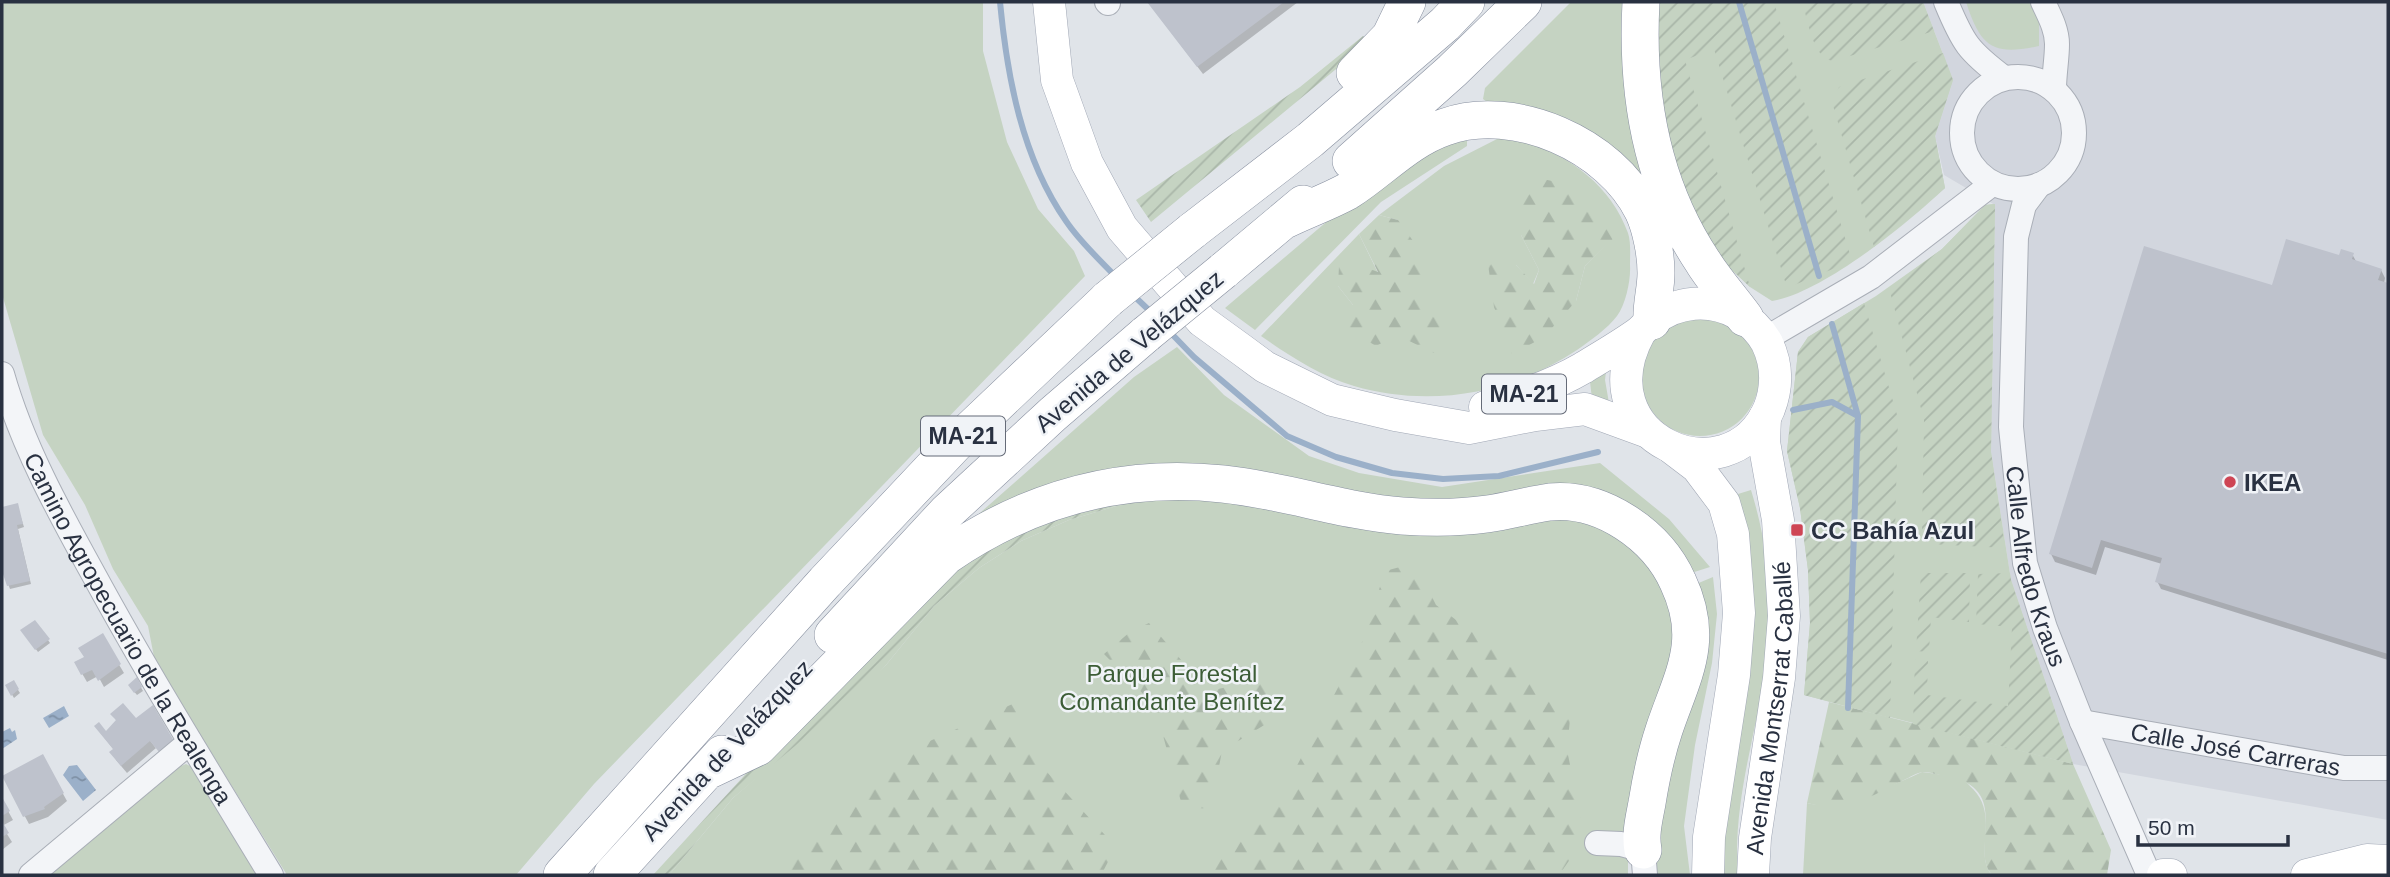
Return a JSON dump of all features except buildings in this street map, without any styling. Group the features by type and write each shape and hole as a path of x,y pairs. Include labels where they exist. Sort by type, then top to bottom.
{"highway":[{"path":"1199,226 1279,138 1358,71 1390,37 1407,2"},
{"name":"Avenida de Velázquez","path":"562,875 825,582 955,444 1108,299 1310,140 1445,24 1466,2"},
{"name":"Avenida de Velázquez","path":"612,875 947,512 1053,414 1285,220 1452,71 1522,2"},
{"path":"1641,2 1641,90 1651,145 1667,197 1702,262 1755,329"},
{"path":"1285,220 1348,190 1401,150 1443,127 1479,118 1512,120 1550,130 1586,150 1620,180 1643,211 1652,240 1656,274 1646,326"},
{"path":"707,771 758,747 946,556 1010,517 1066,495 1118,485 1171,482 1224,484 1367,513 1447,517 1486,514 1552,502 1584,504 1613,515 1640,532 1663,556 1678,582 1686,608 1691,644 1685,678 1653,764 1641,837 1644,862"},
{"path":"534,875 587,816 647,782"}],"main road":[{"name":"MA-21","path":"1049,2 1057,80 1087,163 1122,228 1202,321 1265,367 1332,400 1395,415 1469,428 1535,415 1586,409 1660,440"},
{"path":"1708,303 1727,308 1755,329 1773,358 1776,378 1773,399 1765,417 1754,431 1725,450 1698,453 1660,440 1635,415 1627,395 1625,373 1630,351 1646,326 1669,310 1708,303"},
{"name":"MA-21","path":"1395,415 1486,407 1542,389 1646,326"},
{"name":"Avenida Montserrat Caballé","path":"1754,875 1755,838 1779,678 1784,616 1778,520 1764,442 1765,417"},
{"name":"Avenida Montserrat Caballé","path":"1660,440 1696,467 1724,503 1733,534 1739,613 1734,675 1709,837 1708,875"},
{"path":"2307,875 2367,860 2388,861"},
{"path":"2163,875 2171,875"}],"street":[{"path":"1946,2 1964,43 1975,57 2013,77 2039,80 2054,89 2066,103 2073,120 2074,138 2070,155 2062,169 2039,185 1999,185 1980,176 1970,163 1963,147 1962,129 1967,109 1969,80 1964,43"},
{"path":"2043,2 2054,28 2057,45 2053,65 2054,89"},
{"path":"1967,109 1975,96 1988,84 2013,77 2047,46 2054,28"},
{"path":"1951,214 1970,163"},
{"path":"1755,329 1871,277 1951,214 1999,185"},
{"name":"Calle Alfredo Kraus","path":"1999,185 2016,237"},
{"name":"Calle Alfredo Kraus","path":"2039,185 2024,205 2016,237 2011,427 2025,563 2045,628 2082,722 2149,875"},
{"name":"Camino Agropecuario de la Realenga","path":"2,374 12,411 73,537 139,658 271,875"},
{"name":"Calle José Carreras","path":"2082,722 2344,768 2388,768"},
{"path":"31,875 190,742"},
{"path":"1597,844 1621,844 1644,862"}],"shaded area":[{"path":"1923,2 2388,2 2388,820 2073,764 2011,580 1991,452 1995,205 1944,175 1935,136 1953,80"}],"green space":[{"path":"2,2 983,2 983,51 1007,142 1038,209 1074,251 1085,276 594,784 516,875 287,875 155,662 148,626 113,569 85,505 43,435 2,294"},
{"path":"1571,2 1622,2 1626,93 1644,182 1593,135 1569,119 1524,105 1490,104 1483,99 1485,88"},
{"path":"1657,2 1923,2 1953,80 1935,136 1945,188 1863,255 1815,285 1772,301 1750,287 1719,258"},
{"path":"1657,2 1774,2 1852,261 1787,288 1714,49 1685,60 1750,287 1719,258 1696,221 1674,163 1658,96"},
{"path":"1802,2 1923,2 1934,31 1833,61 1820,53"},
{"path":"1966,2 2029,2 2039,16 2039,46 2010,50 1990,45 1977,29"},
{"path":"1363,36 1370,41 1151,222 1136,200 1300,87"},
{"path":"1943,53 1953,80 1935,136 1945,188 1874,247 1832,102 1839,87"},
{"path":"1467,130 1467,146 1381,202 1255,330 1225,308 1344,207"},
{"path":"1499,138 1540,147 1577,167 1593,181 1608,196 1630,240 1627,291 1623,305 1613,321 1577,350 1525,377 1497,387 1441,396 1383,393 1341,382 1294,358 1261,336 1359,234 1378,273 1338,286 1353,305 1405,294 1398,220 1379,215 1444,166","holes":["1521,235 1612,239 1585,266 1576,301 1494,307 1516,265 1533,284 1539,270"]},
{"path":"1542,179 1569,186 1587,197 1600,214 1613,239 1585,266 1576,301 1544,337 1512,354 1494,307 1488,264 1516,265 1534,284 1539,270 1521,235 1516,196"},
{"path":"1995,204 1991,452 2011,580 2073,764 1804,695 1810,623 1808,570 1800,508 1787,451 1798,352 1808,337 1876,296 1942,249 1985,205"},
{"path":"1995,204 1991,452 2005,548 1930,544 1924,540 1922,533 1924,420 1889,288 1942,249 1985,205"},
{"path":"1379,215 1398,220 1434,270 1405,293 1454,325 1434,353 1397,335 1376,346 1348,329 1353,305 1338,286 1339,266 1351,262 1378,272 1359,234"},
{"path":"1864,303 1898,418 1890,718 1804,695 1810,623 1808,570 1800,508 1787,451 1798,352 1808,337"},
{"path":"1700,318 1723,322 1742,335 1755,354 1759,377 1755,400 1742,419 1723,432 1700,436 1677,432 1658,419 1645,400 1641,377 1645,354 1658,335 1677,322"},
{"path":"1177,347 1224,395 1309,456 1359,473 1442,487 1600,463 1669,519 1710,567 1685,575 1629,515 1433,508 1200,472 955,535 1134,377"},
{"path":"1607,363 1605,380 1609,403 1592,399 1589,373"},
{"path":"1751,490 1766,554 1770,598 1769,642 1738,822 1738,875 1722,875 1744,519 1738,494"},
{"path":"1208,491 1399,523 1458,523 1549,510 1577,510 1608,521 1643,544 1667,579 1681,619 1681,654 1642,769 1633,835 1630,835 1639,770 1676,653 1677,619 1664,580 1640,547 1606,524 1574,515 1548,514 1507,524 1458,529 1398,529 1206,496 1144,498 1069,520 1021,541 979,568 934,606 886,665 850,700 733,798 669,875 653,875 892,620 930,584 971,551 1017,525 1063,508 1135,495"},
{"name":"Parque Forestal Comandante Benítez","path":"1144,498 1574,515 1640,547 1677,619 1676,653 1628,853 1628,875 669,875 733,798 886,665 934,606 979,568 1021,541 1069,520"},
{"path":"1415,563 1436,605 1506,657 1570,719 1567,750 1585,838 1559,875 1200,875 1291,777 1363,640 1385,571"},
{"path":"1921,573 1970,573 1969,622 1931,617 1929,652 1916,651"},
{"path":"2010,573 2073,764 1913,724 1915,659 1928,661 1927,695 2008,706 2012,627 1976,624 1978,574"},
{"path":"1713,577 1717,614 1712,663 1695,745 1684,826 1690,875 1656,875 1654,843 1689,587"},
{"path":"1149,623 1189,669 1218,689 1255,681 1290,694 1284,713 1222,751 1211,808 1183,809 1155,706 1104,654 1130,632"},
{"path":"1017,702 1023,746 1116,847 1101,875 789,875 793,859 825,830 869,775 894,757"},
{"path":"1829,702 2073,764 2111,850 2107,875 1992,875 1984,850 1984,805 1978,793 1966,783 1945,776 1919,773 1868,798 1846,805 1821,806 1807,803"},
{"path":"186,764 196,769 258,875 45,875 167,772"},
{"path":"1922,772 1960,778 1981,800 1986,823 1985,856 1992,875 1803,875 1807,803 1849,800 1881,790"}],"water":[{"path":"64,706 69,716 49,728 43,718"},
{"path":"10,728 12,732 15,730 17,739 2,749 2,732"},
{"path":"77,765 96,790 83,801 63,775 69,766"}],"waterway":[{"path":"1000,2 1012,87 1038,171 1071,229 1116,277"},
{"path":"1739,2 1819,276"},
{"path":"1133,295 1153,314"},
{"path":"1832,324 1858,416 1848,708"},
{"path":"1168,330 1194,357 1287,436 1336,457 1392,473 1443,479 1499,476 1598,452"},
{"path":"1793,410 1832,402 1858,416"}],"place":[{"name":"IKEA","path":"2230,482"},
{"name":"CC Bahía Azul","path":"1797,530"}]}
